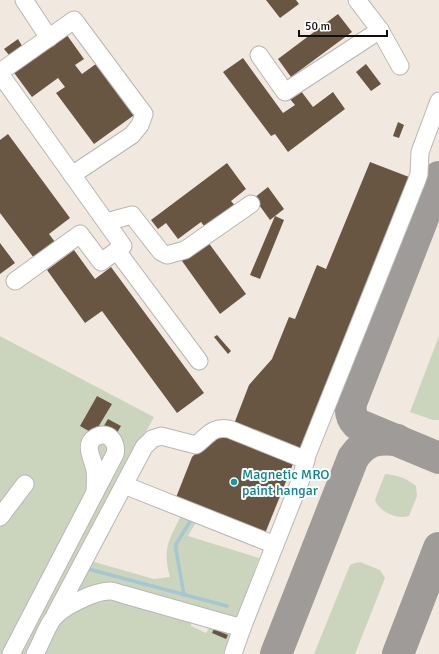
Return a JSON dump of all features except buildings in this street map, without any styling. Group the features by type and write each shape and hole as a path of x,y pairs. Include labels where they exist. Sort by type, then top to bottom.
{"street":[{"path":"24,0 49,38"},
{"path":"357,0 380,30 400,66"},
{"path":"15,281 80,234 101,262 123,246 72,175 0,73 74,20 144,114 140,125 132,135 72,175"},
{"path":"259,55 285,92 380,30"},
{"path":"233,654 301,479 306,460 417,180 419,174 420,152 439,101"},
{"path":"106,222 132,215 161,252 167,255 185,250 251,204"},
{"path":"117,251 200,361"},
{"path":"35,654 144,447 152,439 161,436 196,445 209,433 221,428 229,429 306,460"},
{"path":"0,517 25,484"},
{"path":"124,485 275,545"},
{"path":"11,654 95,493"},
{"path":"52,620 62,610 99,593 109,591 242,628"}],"shaded area":[{"path":"0,0 439,0 439,654 27,654 154,417 0,336"}],"green space":[{"path":"0,336 154,417 27,654 0,654"},
{"path":"439,336 439,420 433,420 410,412"},
{"path":"385,474 402,477 416,486 417,496 409,516 394,516 380,508 377,504 375,500"},
{"path":"182,514 198,519 188,536 259,558 239,613 233,620 113,587 73,599 91,561 154,579 170,577 167,559 168,544"},
{"path":"360,562 380,570 385,578 355,654 314,654 350,565"},
{"path":"106,596 191,619 191,626 206,633 210,626 231,632 223,654 41,654 62,616"}],"waterway":[{"path":"184,595 176,544 191,520"},
{"path":"88,569 227,606"}],"taxiway":[{"path":"439,177 351,403 351,415 357,424 439,458"},
{"path":"276,654 353,458 362,447 367,444 383,439 397,440"},
{"path":"398,654 439,548"}],"place":[{"name":"Magnetic MRO paint hangar","path":"234,482"}]}
